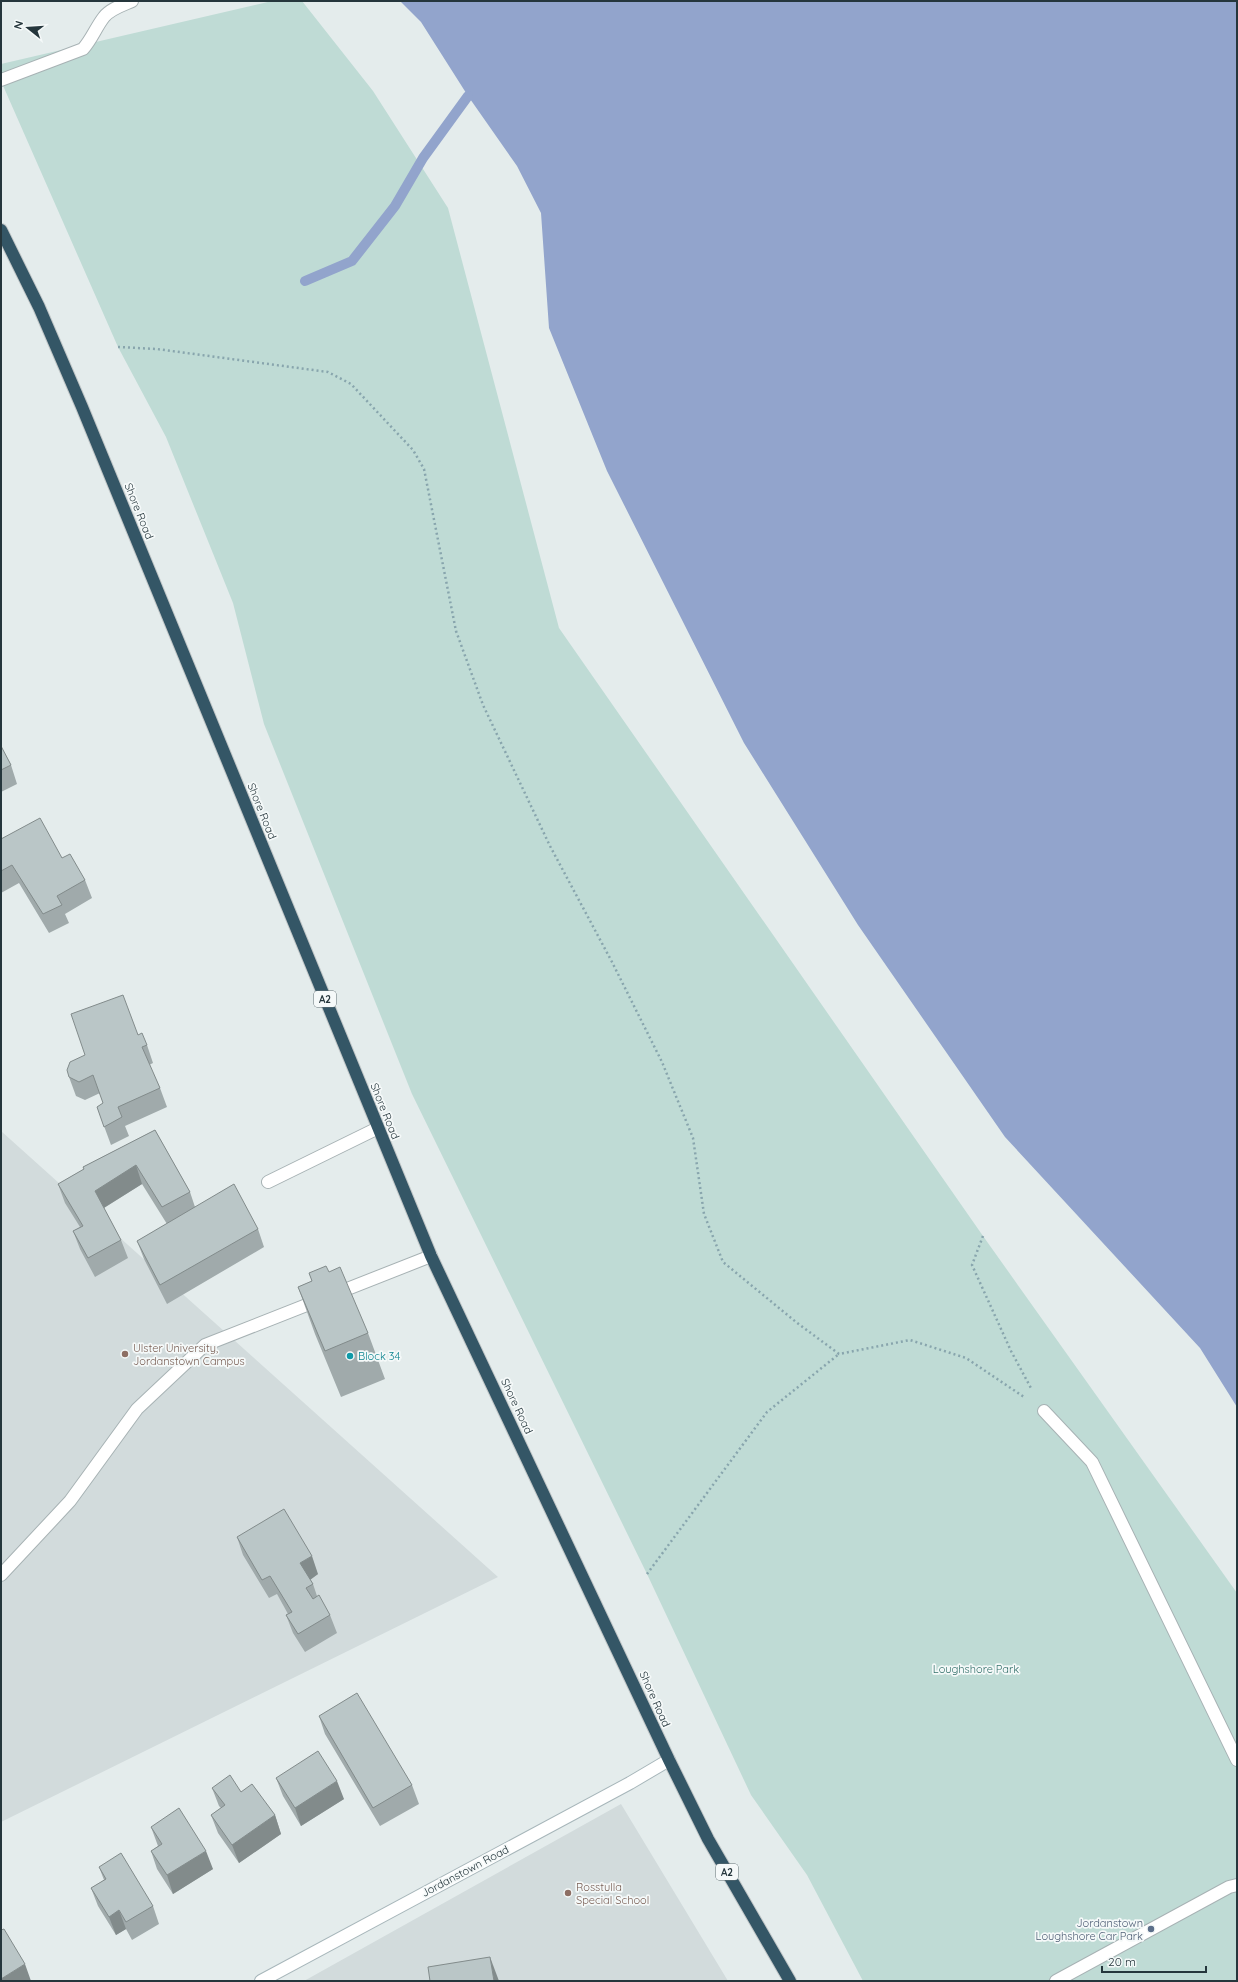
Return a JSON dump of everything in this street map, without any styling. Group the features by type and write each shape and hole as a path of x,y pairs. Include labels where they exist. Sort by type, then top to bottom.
{"highway":[{"name":"Shore Road","path":"1,230 39,307 85,415 432,1256 668,1760 708,1839 790,1981"}],"street":[{"path":"1,80 82,49 91,40 105,16 116,8 132,1"},
{"path":"268,1182 378,1128"},
{"path":"1,1575 70,1501 137,1409 205,1345 432,1256"},
{"path":"1044,1411 1092,1462 1237,1760"},
{"name":"Jordanstown Road","path":"261,1981 630,1784 668,1760"},
{"path":"1056,1981 1222,1890 1237,1885"}],"path":[{"path":"118,347 157,349 328,372 350,384 413,450 424,469 456,631 483,704 550,846 612,962 662,1062 693,1138 704,1214 723,1262 796,1322 839,1354"},
{"path":"983,1236 972,1265 1011,1351 1044,1411"},
{"path":"647,1574 767,1412 839,1354 910,1340 966,1358 1044,1411"}],"shaded area":[{"name":"Ulster University, Jordanstown Campus","path":"1,1131 498,1577 1,1822"},
{"name":"Rosstulla Special School","path":"621,1804 728,1981 304,1981"}],"green space":[{"name":"Loughshore Park","path":"272,1 302,1 373,91 448,208 559,628 983,1236 1237,1593 1237,1981 863,1981 807,1875 751,1795 647,1574 412,1094 264,724 233,603 166,437 118,347 1,81 1,64"}],"water":[{"path":"400,1 1237,1 1237,1407 1200,1348 1005,1137 858,925 744,743 607,471 549,328 541,213 517,166 468,96 421,22"}],"building":[{"path":"1,746 11,765 1,770"},
{"path":"40,818 62,858 70,854 85,880 57,896 62,905 43,914 12,865 1,871 1,839"},
{"path":"123,995 138,1035 142,1033 147,1045 142,1047 160,1088 118,1107 122,1117 104,1127 97,1107 103,1103 93,1075 79,1082 69,1077 67,1070 70,1062 85,1055 71,1014"},
{"path":"155,1130 190,1192 162,1207 136,1165 95,1191 121,1240 88,1258 73,1231 83,1226 58,1184 84,1169 83,1167"},
{"path":"234,1184 258,1229 160,1285 137,1241"},
{"path":"326,1266 329,1272 340,1267 368,1333 325,1351 298,1287 312,1281 309,1273"},
{"path":"284,1509 312,1556 300,1563 313,1584 306,1588 313,1599 319,1595 330,1615 298,1634 286,1615 292,1612 270,1576 262,1580 237,1537"},
{"path":"357,1693 412,1785 373,1808 319,1716"},
{"path":"318,1751 337,1781 295,1808 276,1778"},
{"path":"230,1775 241,1792 252,1784 275,1815 232,1845 211,1815 225,1805 212,1788"},
{"path":"179,1808 206,1851 167,1875 151,1851 162,1844 151,1827"},
{"path":"121,1853 153,1906 126,1922 119,1910 109,1917 91,1888 106,1879 99,1867"},
{"path":"4,1929 25,1964 1,1979 1,1930"},
{"path":"490,1957 494,1981 430,1981 428,1967"}],"waterway":[{"path":"305,281 352,261 395,206 423,158 468,96"}],"place":[{"name":"Ulster University, Jordanstown Campus","path":"125,1354"},
{"name":"Block 34","path":"350,1356"},
{"name":"Rosstulla Special School","path":"568,1893"},
{"name":"Jordanstown Loughshore Car Park","path":"1151,1929"}]}
